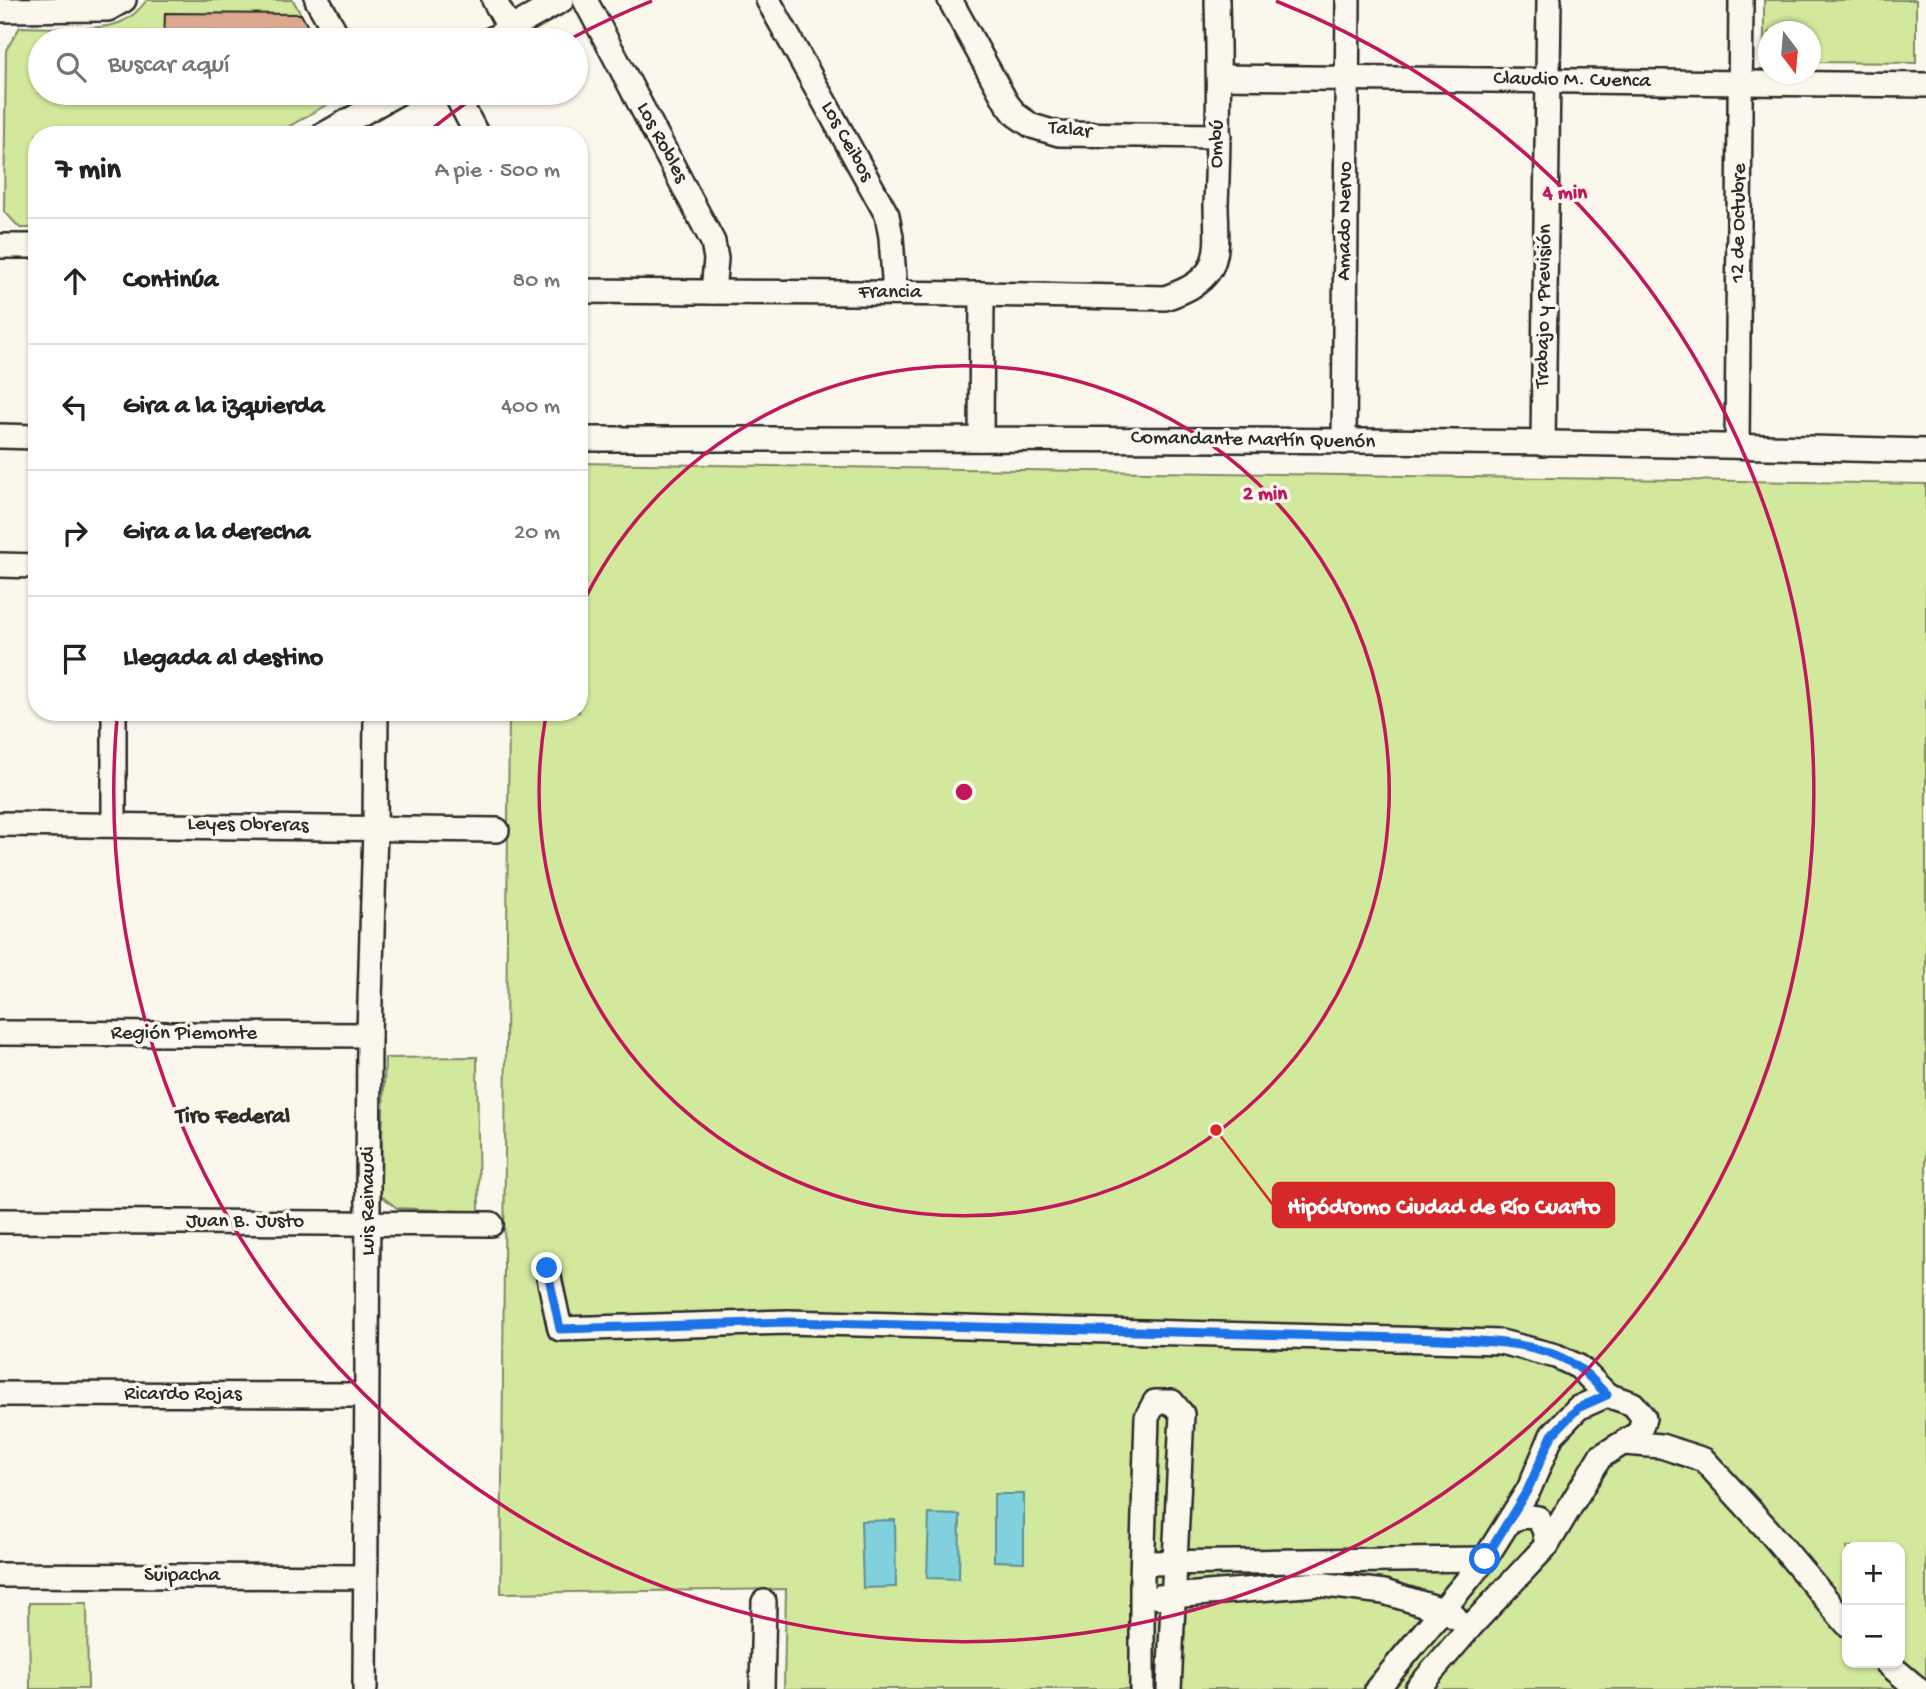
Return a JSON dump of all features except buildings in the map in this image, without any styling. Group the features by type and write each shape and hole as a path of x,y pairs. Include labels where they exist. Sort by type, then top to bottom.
{"street":[{"path":"0,10 108,9 124,0"},
{"path":"317,0 333,28"},
{"path":"495,0 509,28"},
{"path":"512,28 562,0"},
{"name":"Los Robles","path":"585,0 713,242 716,259 713,292"},
{"name":"Los Ceibos","path":"768,0 887,215 895,293"},
{"name":"Talar","path":"950,0 1006,102 1016,115 1032,126 1059,134 1219,136"},
{"name":"Ombú","path":"1198,283 1210,268 1215,248 1219,136 1217,0"},
{"name":"Amado Nervo","path":"1344,442 1348,0"},
{"name":"Trabajo y Previsión","path":"1543,444 1549,0"},
{"name":"12 de Octubre","path":"1737,446 1741,0"},
{"name":"Claudio M. Cuenca","path":"1219,77 1926,85"},
{"path":"336,126 366,105"},
{"path":"461,105 472,126"},
{"path":"0,246 28,246"},
{"name":"Francia","path":"588,291 982,293 1166,298 1198,283"},
{"path":"981,439 982,293"},
{"path":"0,436 28,437"},
{"name":"Comandante Martín Quenón","path":"588,439 1344,442 1737,446 1926,452"},
{"path":"0,565 28,566"},
{"path":"114,721 114,824"},
{"name":"Luis Reinaudi","path":"365,1689 369,1035 376,721"},
{"name":"Leyes Obreras","path":"0,824 497,830"},
{"name":"Región Piemonte","path":"0,1033 369,1035"},
{"name":"Juan B. Justo","path":"0,1221 491,1224"},
{"path":"547,1268 560,1329 788,1322 1501,1342 1556,1356 1579,1367 1607,1395 1633,1404 1644,1418 1704,1460 1769,1530 1842,1618"},
{"name":"Ricardo Rojas","path":"0,1394 366,1395"},
{"path":"1377,1689 1485,1559 1528,1489 1552,1435 1578,1408 1607,1395"},
{"path":"1142,1689 1147,1417 1155,1402 1172,1402 1182,1414 1169,1689"},
{"path":"1417,1689 1471,1626 1547,1545 1600,1457 1639,1433 1644,1418"},
{"path":"1625,1443 1661,1446 1704,1460"},
{"path":"1511,1520 1525,1516 1538,1518 1544,1529 1547,1545"},
{"path":"1143,1563 1485,1559"},
{"name":"Suipacha","path":"0,1575 364,1577"},
{"path":"1142,1596 1174,1597 1318,1584 1384,1592 1443,1610 1471,1626"},
{"path":"762,1689 764,1602"},
{"path":"1892,1668 1918,1689"}],"green space":[{"path":"147,0 293,0 308,28 86,28 121,22"},
{"path":"1764,0 1916,0 1916,63 1821,62 1821,21 1764,21"},
{"path":"20,27 86,28 28,28 28,105 326,105 290,126 28,126 28,228 20,228 4,211 6,50"},
{"path":"588,463 1926,484 1926,1689 784,1689 786,1589 501,1593 509,721 588,721"},
{"path":"477,1057 479,1212 397,1208 380,1195 385,1058"},
{"path":"29,1603 87,1603 88,1689 30,1689"}],"water":[{"path":"994,1494 1024,1494 1024,1562 994,1561"},
{"path":"929,1514 960,1515 959,1579 927,1578"},
{"path":"895,1520 896,1587 863,1588 861,1521"}],"place":[{"name":"Hipódromo Ciudad de Río Cuarto","path":"1216,1130"}],"district":[{"name":"Tiro Federal","path":"233,1117"}],"route":[{"path":"547,1268 560,1329 788,1322 1441,1339 1501,1342 1532,1348 1579,1367 1607,1395 1578,1408 1552,1435 1528,1489 1485,1559"}]}
